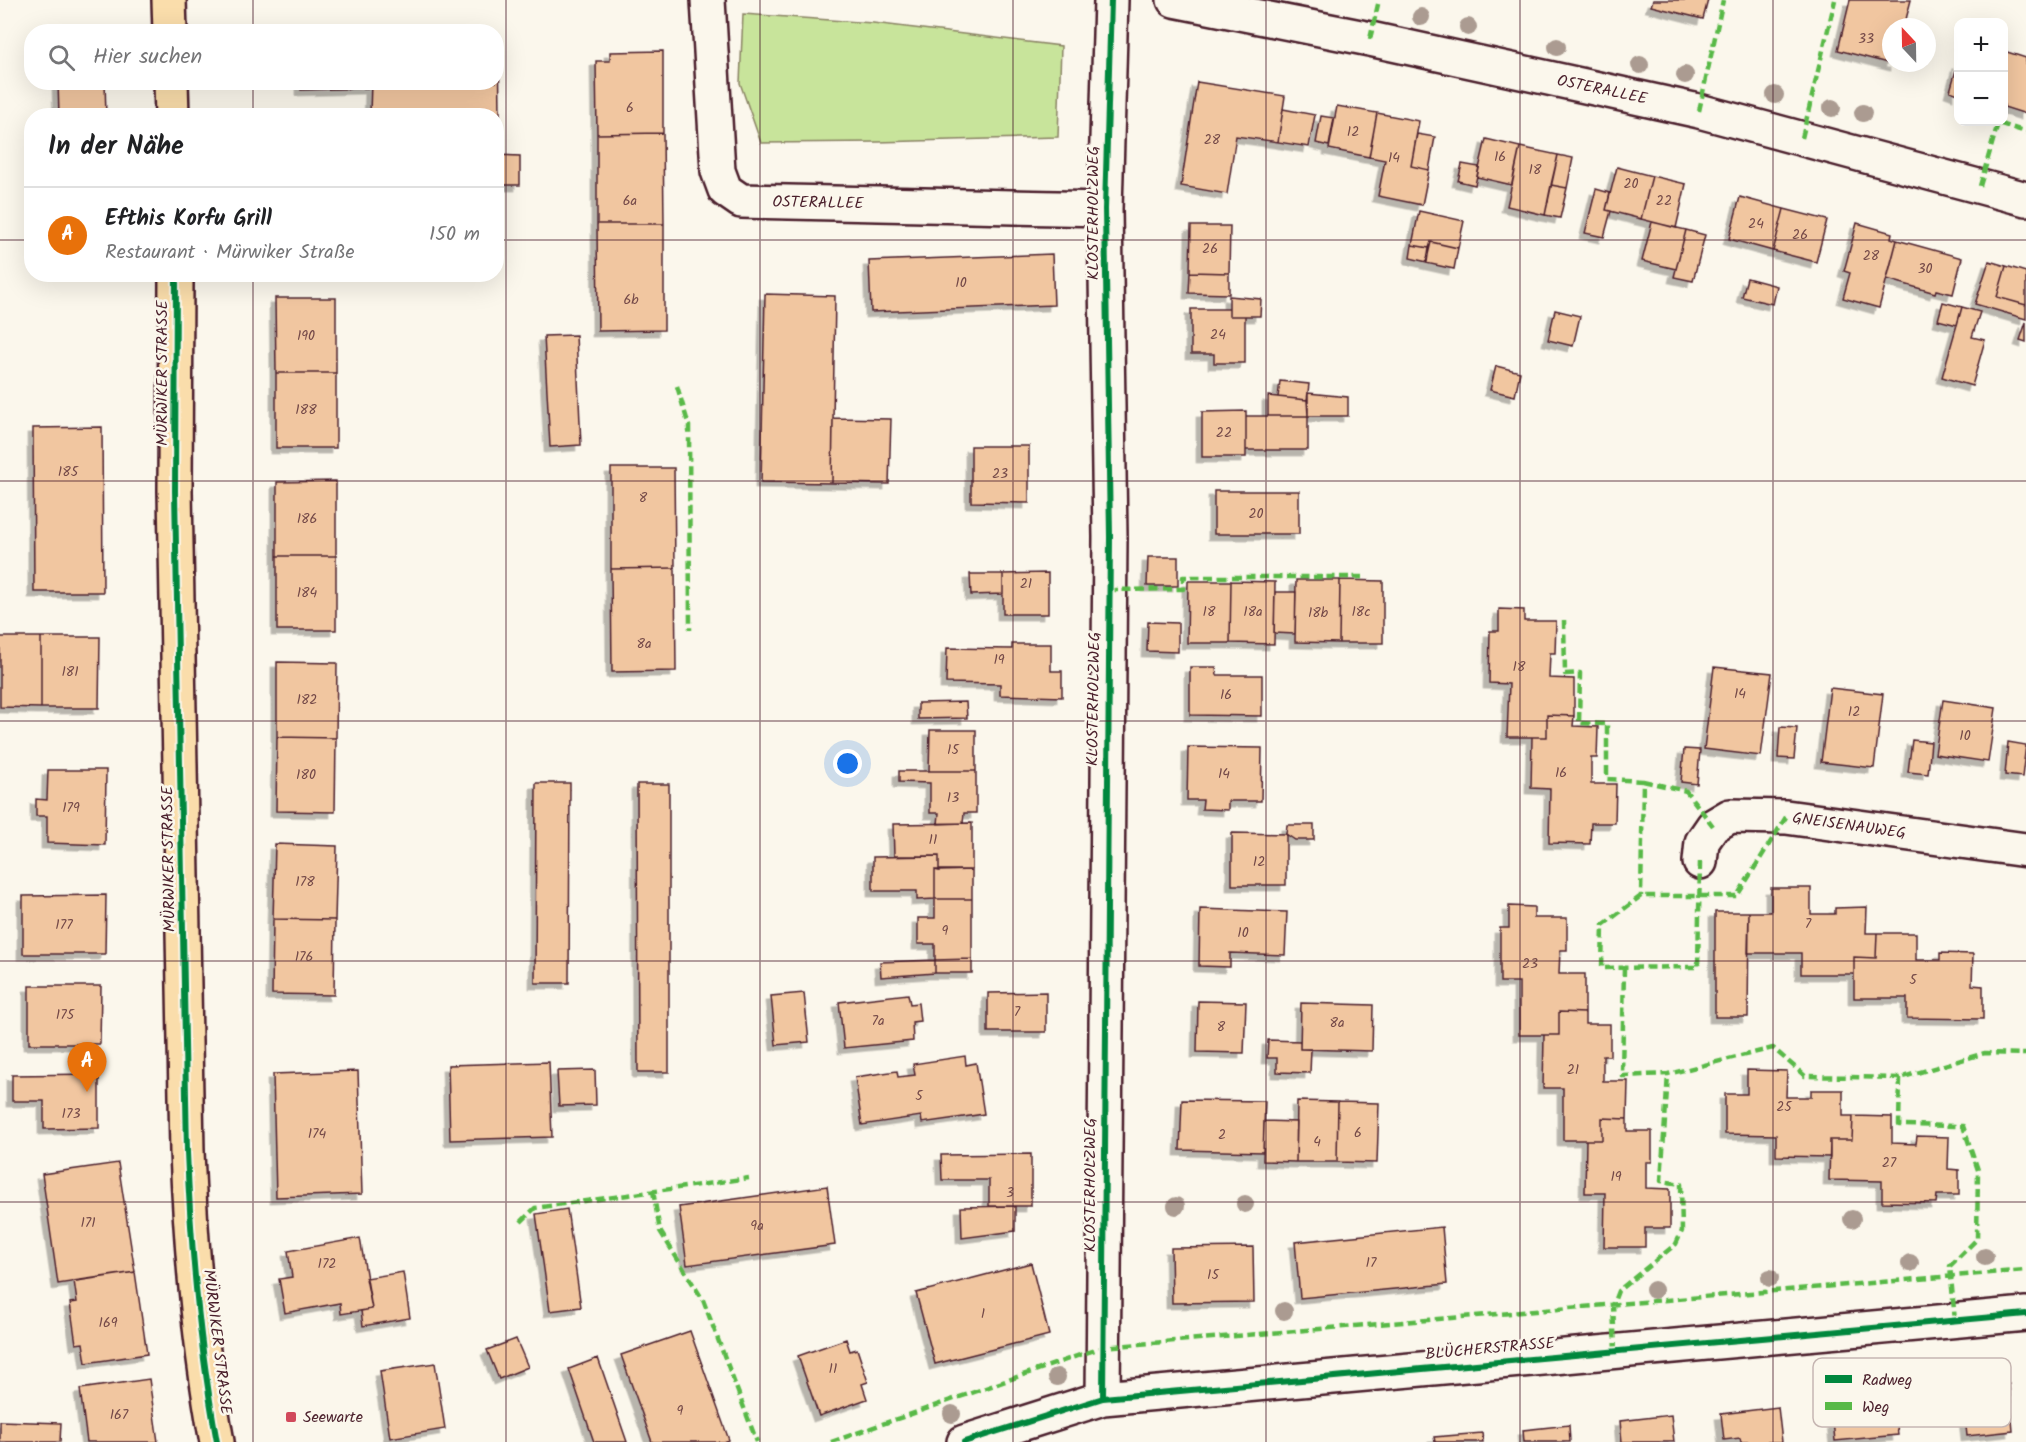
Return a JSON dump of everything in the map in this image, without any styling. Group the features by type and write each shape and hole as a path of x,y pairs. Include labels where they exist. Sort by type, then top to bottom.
{"main road":[{"path":"169,0 170,24"},
{"path":"171,90 172,108"},
{"name":"MÜRWIKER STRASSE","path":"176,282 175,503 191,1249 204,1360 217,1442"}],"street":[{"name":"OSTERALLEE","path":"708,0 718,171 725,190 741,201 1105,209"},
{"name":"KLOSTERHOLZWEG","path":"1103,1398 1110,537 1105,209 1111,0"},
{"name":"OSTERALLEE","path":"1174,0 1699,111 2026,199"},
{"name":"GNEISENAUWEG","path":"1700,862 1702,842 1713,826 1731,816 1786,817 2026,850"},
{"name":"BLÜCHERSTRASSE","path":"963,1442 1103,1398 2026,1314"}],"green space":[{"path":"743,14 873,23 1061,46 1058,137 761,143 740,83"}],"building":[{"path":"1653,0 1708,0 1703,19 1651,6"},
{"path":"1850,0 1911,0 1906,18 1882,18 1882,62 1838,50"},
{"path":"663,51 663,133 597,134 596,61 610,61 610,52"},
{"path":"2008,52 2026,58 2026,114 2008,108"},
{"path":"1954,77 1954,92 1950,91"},
{"path":"1197,82 1285,96 1278,142 1236,136 1227,194 1181,186"},
{"path":"58,90 105,90 106,108 59,108"},
{"path":"371,90 500,90 500,108 370,108"},
{"path":"1337,106 1377,113 1369,157 1329,149"},
{"path":"1283,109 1315,115 1309,147 1278,142"},
{"path":"1377,113 1419,121 1411,166 1429,170 1422,205 1378,196 1385,160 1369,157"},
{"path":"1321,116 1334,118 1329,146 1316,143"},
{"path":"663,133 664,224 597,224 597,134"},
{"path":"1417,134 1435,137 1429,170 1411,166"},
{"path":"1486,139 1520,147 1512,185 1477,177"},
{"path":"1520,147 1558,155 1545,215 1507,206"},
{"path":"504,155 520,156 520,185 504,185"},
{"path":"1558,155 1573,158 1567,188 1551,185"},
{"path":"1462,164 1479,167 1475,185 1458,181"},
{"path":"1617,167 1652,176 1641,219 1606,210"},
{"path":"1652,176 1686,184 1676,228 1641,219"},
{"path":"1551,185 1567,188 1560,218 1545,215"},
{"path":"1596,189 1610,193 1606,210 1611,211 1604,237 1585,233"},
{"path":"1740,197 1784,209 1773,251 1729,239"},
{"path":"1784,209 1827,220 1816,262 1773,251"},
{"path":"1419,211 1464,221 1458,248 1431,242 1429,248 1412,245"},
{"path":"1652,222 1686,230 1676,269 1642,261"},
{"path":"1857,223 1892,233 1891,238 1897,240 1879,308 1843,298 1850,273 1844,271"},
{"path":"597,224 664,224 664,330 598,331"},
{"path":"1191,226 1230,226 1229,273 1190,272"},
{"path":"1686,230 1705,235 1693,281 1674,277"},
{"path":"1897,240 1962,258 1953,294 1936,290 1935,293 1887,279"},
{"path":"1431,242 1458,248 1454,269 1426,263"},
{"path":"1412,245 1429,248 1427,262 1410,258"},
{"path":"1052,254 1054,305 871,312 869,261"},
{"path":"1989,261 2006,266 1997,297 2026,305 2026,319 1975,304"},
{"path":"2006,266 2026,272 2026,305 1997,297"},
{"path":"1190,272 1229,273 1229,294 1189,293"},
{"path":"1747,278 1777,286 1773,304 1742,297"},
{"path":"765,294 835,296 832,483 761,482"},
{"path":"1229,296 1261,299 1260,316 1229,316"},
{"path":"275,298 336,298 336,373 276,373"},
{"path":"1943,302 1962,307 1957,325 1938,320"},
{"path":"1962,307 1980,312 1972,337 1985,340 1972,386 1942,377"},
{"path":"1191,309 1229,309 1229,316 1245,316 1245,363 1214,363 1214,354 1191,354"},
{"path":"1555,310 1580,316 1573,346 1548,340"},
{"path":"2026,322 2026,342 2020,340"},
{"path":"576,335 581,445 550,447 544,336"},
{"path":"1496,366 1520,372 1515,396 1490,390"},
{"path":"276,373 336,373 336,448 276,448"},
{"path":"1280,381 1309,384 1307,400 1278,397"},
{"path":"1308,393 1348,397 1348,416 1308,416"},
{"path":"1268,396 1307,400 1308,416 1268,416"},
{"path":"1246,411 1246,457 1202,457 1202,412"},
{"path":"1246,416 1308,416 1308,450 1246,450"},
{"path":"833,418 891,419 889,484 832,483"},
{"path":"102,427 103,592 34,592 33,428"},
{"path":"971,446 1029,446 1029,503 971,502"},
{"path":"611,468 674,468 675,568 611,569"},
{"path":"336,481 336,556 277,556 277,482"},
{"path":"1214,491 1299,491 1299,534 1214,534"},
{"path":"277,556 336,556 336,630 277,630"},
{"path":"1148,557 1178,557 1178,586 1147,586"},
{"path":"675,568 676,671 612,672 611,569"},
{"path":"1048,573 1048,614 1003,614 1003,574"},
{"path":"970,574 1003,574 1003,594 971,595"},
{"path":"1296,580 1340,580 1339,643 1295,642"},
{"path":"1340,580 1383,581 1383,643 1339,643"},
{"path":"1188,581 1231,581 1230,643 1187,643"},
{"path":"1231,581 1275,582 1274,644 1230,643"},
{"path":"1275,592 1296,592 1295,634 1274,633"},
{"path":"1499,609 1524,610 1524,621 1556,621 1555,653 1550,653 1549,678 1574,679 1574,716 1547,715 1547,737 1507,737 1509,684 1489,683 1490,631 1499,631"},
{"path":"1148,622 1178,623 1178,652 1147,651"},
{"path":"0,637 41,637 41,708 0,707"},
{"path":"41,637 100,637 99,708 41,708"},
{"path":"1012,644 1051,644 1051,671 1062,671 1062,697 1000,695 1000,684 946,683 947,648 1012,649"},
{"path":"277,662 337,663 336,738 277,737"},
{"path":"1190,667 1216,667 1217,675 1262,675 1262,716 1190,715"},
{"path":"1714,667 1772,673 1761,756 1704,749"},
{"path":"1830,688 1883,694 1874,768 1821,762"},
{"path":"1943,700 1996,708 1988,762 1935,754"},
{"path":"966,702 967,718 918,719 918,703"},
{"path":"1547,715 1574,716 1573,726 1598,727 1597,758 1591,758 1591,784 1616,784 1615,823 1591,823 1590,844 1549,843 1550,789 1531,788 1532,737 1547,737"},
{"path":"1780,727 1797,728 1794,759 1778,758"},
{"path":"930,730 976,730 976,771 929,771"},
{"path":"277,737 336,738 335,812 276,811"},
{"path":"1912,740 1931,742 1928,774 1908,772"},
{"path":"2008,742 2026,745 2022,777 2005,775"},
{"path":"1188,747 1262,748 1261,801 1228,801 1228,810 1202,809 1203,800 1187,800"},
{"path":"1684,749 1700,750 1697,784 1681,782"},
{"path":"48,770 106,770 105,845 47,843 47,816 36,816 36,799 47,800"},
{"path":"899,771 976,771 976,813 964,813 963,823 938,824 939,813 930,813 930,783 899,782"},
{"path":"536,783 570,783 569,983 535,983"},
{"path":"637,784 669,784 669,1072 638,1072"},
{"path":"972,823 972,870 939,871 939,856 894,856 893,824"},
{"path":"1287,825 1314,825 1314,840 1295,840 1286,834"},
{"path":"1232,833 1286,834 1286,885 1232,885"},
{"path":"275,844 337,846 335,920 273,919"},
{"path":"939,856 939,871 935,870 935,899 917,900 917,891 873,891 873,857"},
{"path":"935,870 972,870 972,899 935,899"},
{"path":"1771,888 1811,888 1811,914 1835,914 1835,908 1867,907 1866,933 1877,933 1876,958 1854,957 1854,974 1801,974 1801,953 1748,953 1749,912 1771,912"},
{"path":"106,895 105,954 23,954 23,896"},
{"path":"935,899 972,899 972,959 935,960 935,944 918,944 918,918 935,918"},
{"path":"1509,906 1534,907 1534,918 1567,918 1567,950 1560,950 1559,974 1585,974 1585,1013 1559,1012 1559,1035 1519,1035 1519,982 1500,982 1500,928 1509,928"},
{"path":"1200,909 1287,912 1285,955 1230,953 1230,967 1199,966"},
{"path":"1715,912 1749,912 1748,1017 1715,1017"},
{"path":"273,919 335,920 334,995 272,994"},
{"path":"1877,933 1916,933 1916,960 1940,960 1940,953 1973,954 1972,985 1983,986 1983,1019 1907,1018 1907,998 1854,998 1854,957 1876,958"},
{"path":"972,959 972,973 935,973 935,960"},
{"path":"935,960 935,973 881,977 880,962"},
{"path":"29,986 101,986 100,1044 29,1044"},
{"path":"1046,992 1046,1032 988,1032 988,993"},
{"path":"804,993 809,1042 776,1045 771,996"},
{"path":"908,994 910,1004 918,1003 920,1021 912,1022 913,1041 844,1048 839,1002"},
{"path":"1198,1001 1246,1002 1244,1053 1197,1052"},
{"path":"1301,1003 1373,1005 1372,1051 1300,1049"},
{"path":"1559,1012 1585,1013 1585,1024 1610,1024 1610,1056 1603,1056 1603,1081 1628,1081 1627,1119 1602,1118 1602,1140 1563,1140 1563,1088 1543,1088 1544,1035 1559,1035"},
{"path":"1268,1040 1300,1041 1300,1049 1311,1049 1310,1073 1277,1072 1277,1058 1267,1058"},
{"path":"965,1056 966,1065 976,1063 984,1114 922,1123 921,1116 862,1125 855,1077 897,1071 898,1077 915,1075 913,1064"},
{"path":"549,1062 552,1137 450,1140 448,1065"},
{"path":"595,1070 596,1105 559,1106 557,1071"},
{"path":"1747,1070 1787,1071 1786,1097 1811,1097 1811,1090 1843,1090 1843,1116 1853,1116 1852,1140 1830,1140 1830,1157 1776,1156 1776,1135 1725,1134 1725,1094 1747,1094"},
{"path":"358,1071 362,1194 276,1197 273,1074"},
{"path":"99,1074 99,1128 44,1129 44,1101 12,1101 12,1075"},
{"path":"1182,1100 1265,1101 1263,1152 1180,1150"},
{"path":"1297,1101 1338,1102 1337,1162 1296,1162"},
{"path":"1338,1102 1379,1103 1377,1163 1337,1162"},
{"path":"1853,1116 1892,1117 1892,1143 1916,1144 1917,1136 1949,1137 1948,1169 1959,1170 1959,1195 1937,1195 1936,1203 1882,1202 1882,1181 1829,1180 1830,1140 1852,1140"},
{"path":"1602,1118 1627,1119 1627,1131 1652,1131 1652,1162 1646,1162 1646,1188 1670,1189 1670,1228 1645,1228 1645,1247 1604,1247 1605,1193 1585,1193 1586,1140 1602,1140"},
{"path":"1264,1121 1297,1122 1296,1162 1263,1161"},
{"path":"1031,1154 1031,1206 989,1206 989,1180 942,1180 941,1155"},
{"path":"118,1163 135,1272 58,1284 42,1174"},
{"path":"827,1186 835,1245 687,1265 679,1207"},
{"path":"1015,1206 1015,1231 962,1238 961,1207"},
{"path":"567,1209 581,1307 550,1311 536,1214"},
{"path":"1442,1227 1447,1284 1300,1298 1295,1242"},
{"path":"360,1238 372,1309 341,1314 340,1303 285,1313 279,1279 292,1277 288,1251"},
{"path":"1253,1247 1254,1302 1172,1303 1171,1248"},
{"path":"1031,1263 1049,1335 935,1364 916,1293"},
{"path":"135,1272 147,1354 86,1363 83,1343 76,1344 70,1303 77,1302 74,1281"},
{"path":"403,1272 410,1318 363,1326 361,1311 372,1309 366,1278"},
{"path":"690,1331 729,1440 724,1442 652,1442 621,1355"},
{"path":"516,1339 528,1367 499,1379 487,1350"},
{"path":"846,1339 850,1351 857,1349 868,1382 862,1384 867,1399 819,1416 798,1356"},
{"path":"598,1358 627,1442 594,1442 569,1369"},
{"path":"435,1363 445,1429 390,1438 380,1371"},
{"path":"149,1379 158,1442 87,1442 80,1389"},
{"path":"1778,1407 1782,1442 1741,1442 1740,1438 1724,1440 1721,1414"},
{"path":"2011,1408 2013,1431 1967,1436 1966,1427 2011,1427"},
{"path":"1671,1415 1674,1442 1622,1442 1620,1421"},
{"path":"0,1421 61,1423 60,1442 0,1442"},
{"path":"1569,1425 1570,1442 1524,1442 1523,1430"},
{"path":"1834,1427 1897,1427 1898,1435 1835,1441"},
{"path":"1482,1433 1483,1442 1435,1442 1434,1437"}],"marked path":[{"path":"1370,39 1379,0"},
{"path":"1699,111 1723,0"},
{"path":"1802,138 1835,0"},
{"path":"1980,186 1998,123 2026,132"},
{"path":"677,386 689,426 690,630"},
{"path":"1109,590 1183,589 1183,577 1362,577"},
{"path":"1564,620 1565,674 1580,673 1579,723 1607,724 1607,779 1643,781 1641,896"},
{"path":"1643,781 1686,791 1713,826"},
{"path":"1700,862 1698,967 1602,968 1603,925 1641,896 1737,896 1786,817"},
{"path":"1624,967 1622,1076 1668,1074 1773,1048 1805,1076 1900,1078 1985,1053 2026,1054"},
{"path":"1615,1352 1613,1304 1618,1291 1676,1244 1682,1231 1681,1184 1661,1181 1668,1074"},
{"path":"1900,1078 1899,1125 1963,1126 1978,1170 1977,1239 1950,1266 1955,1321"},
{"path":"521,1222 535,1208 749,1178"},
{"path":"653,1191 660,1231 703,1300 757,1442"},
{"path":"831,1442 1103,1347 2026,1270"}],"cycle path":[{"path":"1103,1398 1110,537 1105,209 1111,0"},
{"path":"176,282 175,491 187,1152 197,1297 205,1370 217,1442"},
{"path":"964,1442 1103,1398 2026,1314"}],"place":[{"name":"Efthis Korfu Grill","path":"87,1092"},
{"name":"Seewarte","path":"291,1417"}]}
